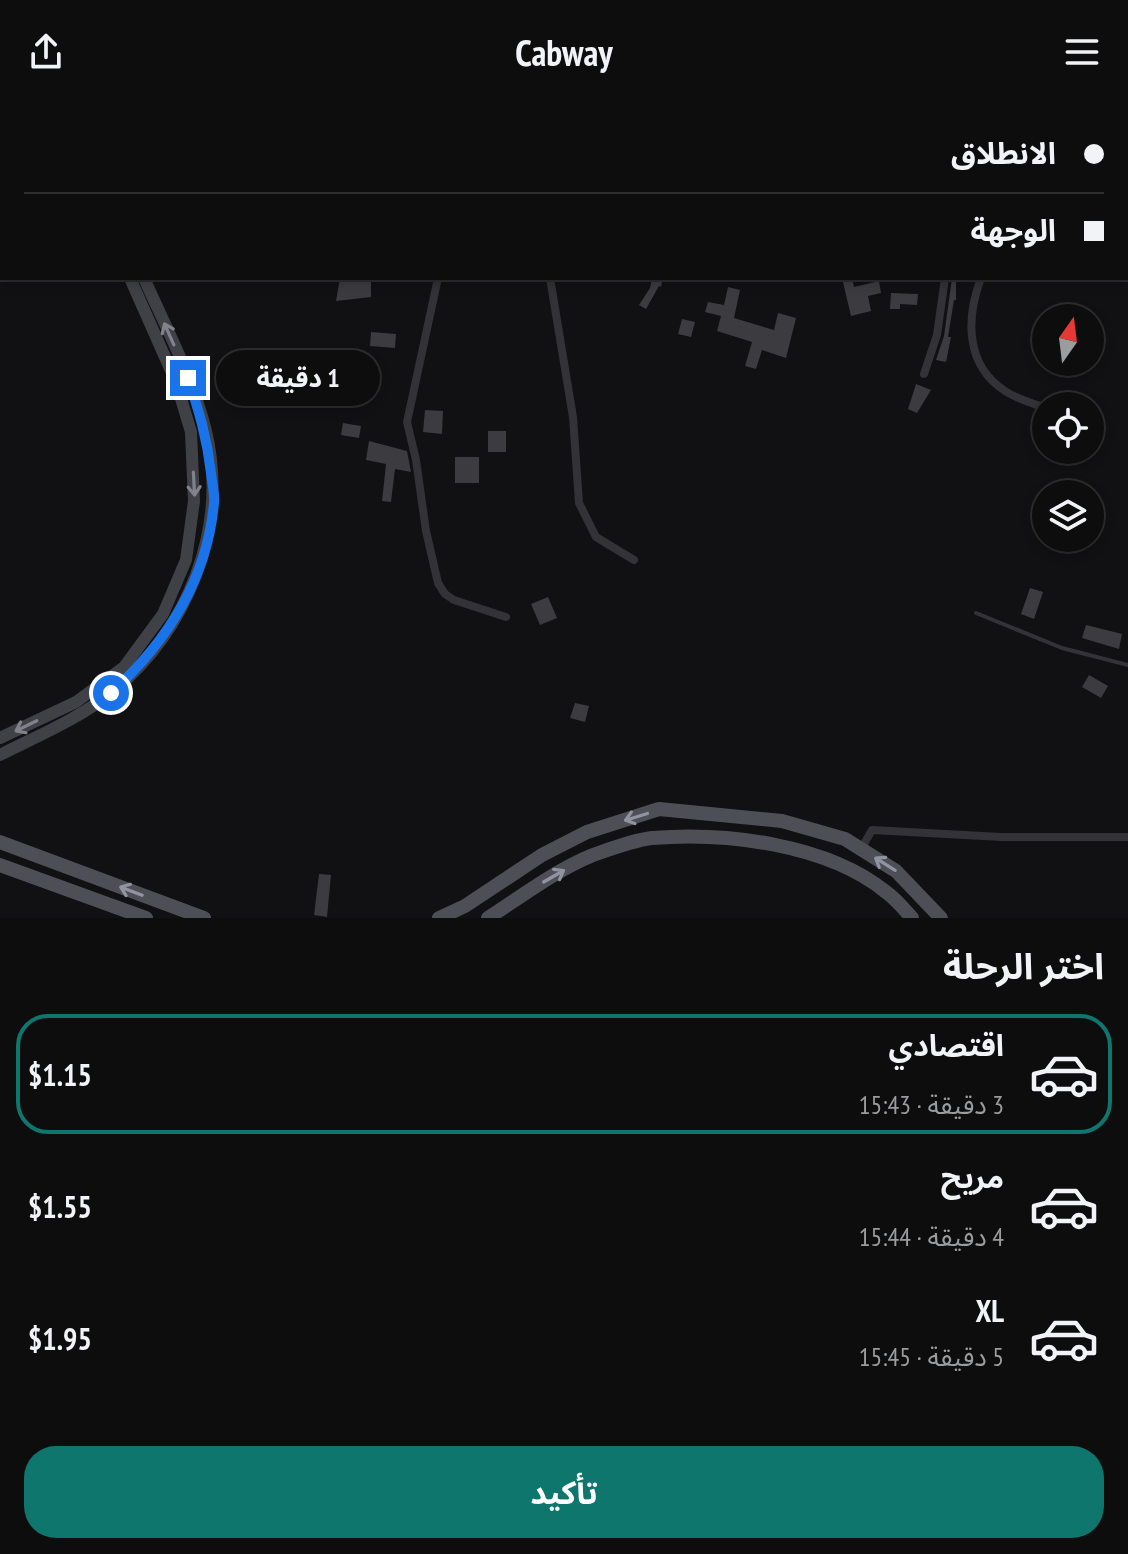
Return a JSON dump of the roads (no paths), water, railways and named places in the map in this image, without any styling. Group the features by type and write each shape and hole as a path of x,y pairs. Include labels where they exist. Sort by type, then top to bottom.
{"main road":[{"path":"0,755 72,711 124,667 163,614 186,560 194,501 191,432 176,382 131,280"},
{"path":"0,738 111,693 152,652 175,622 201,566 214,501 206,432 188,378 145,280"},
{"path":"188,543 206,546"},
{"path":"439,918 465,906 542,855 587,832 659,809 782,821 845,839 896,871 941,918"},
{"path":"488,918 551,877 592,856 649,838 719,838 780,846 835,862 886,891 912,918"},
{"path":"0,842 204,918"},
{"path":"0,865 146,918"}],"street":[{"path":"438,280 407,422 426,531 438,583 445,594 454,600 506,617"},
{"path":"550,280 573,417 579,503 596,537 634,560"},
{"path":"924,374 937,335 945,280"},
{"path":"980,280 972,308 970,330 977,360 988,377 1003,390 1032,402"},
{"path":"861,849 872,830 1001,837 1128,837"}],"lane":[{"path":"976,613 1062,648 1128,665"}]}
